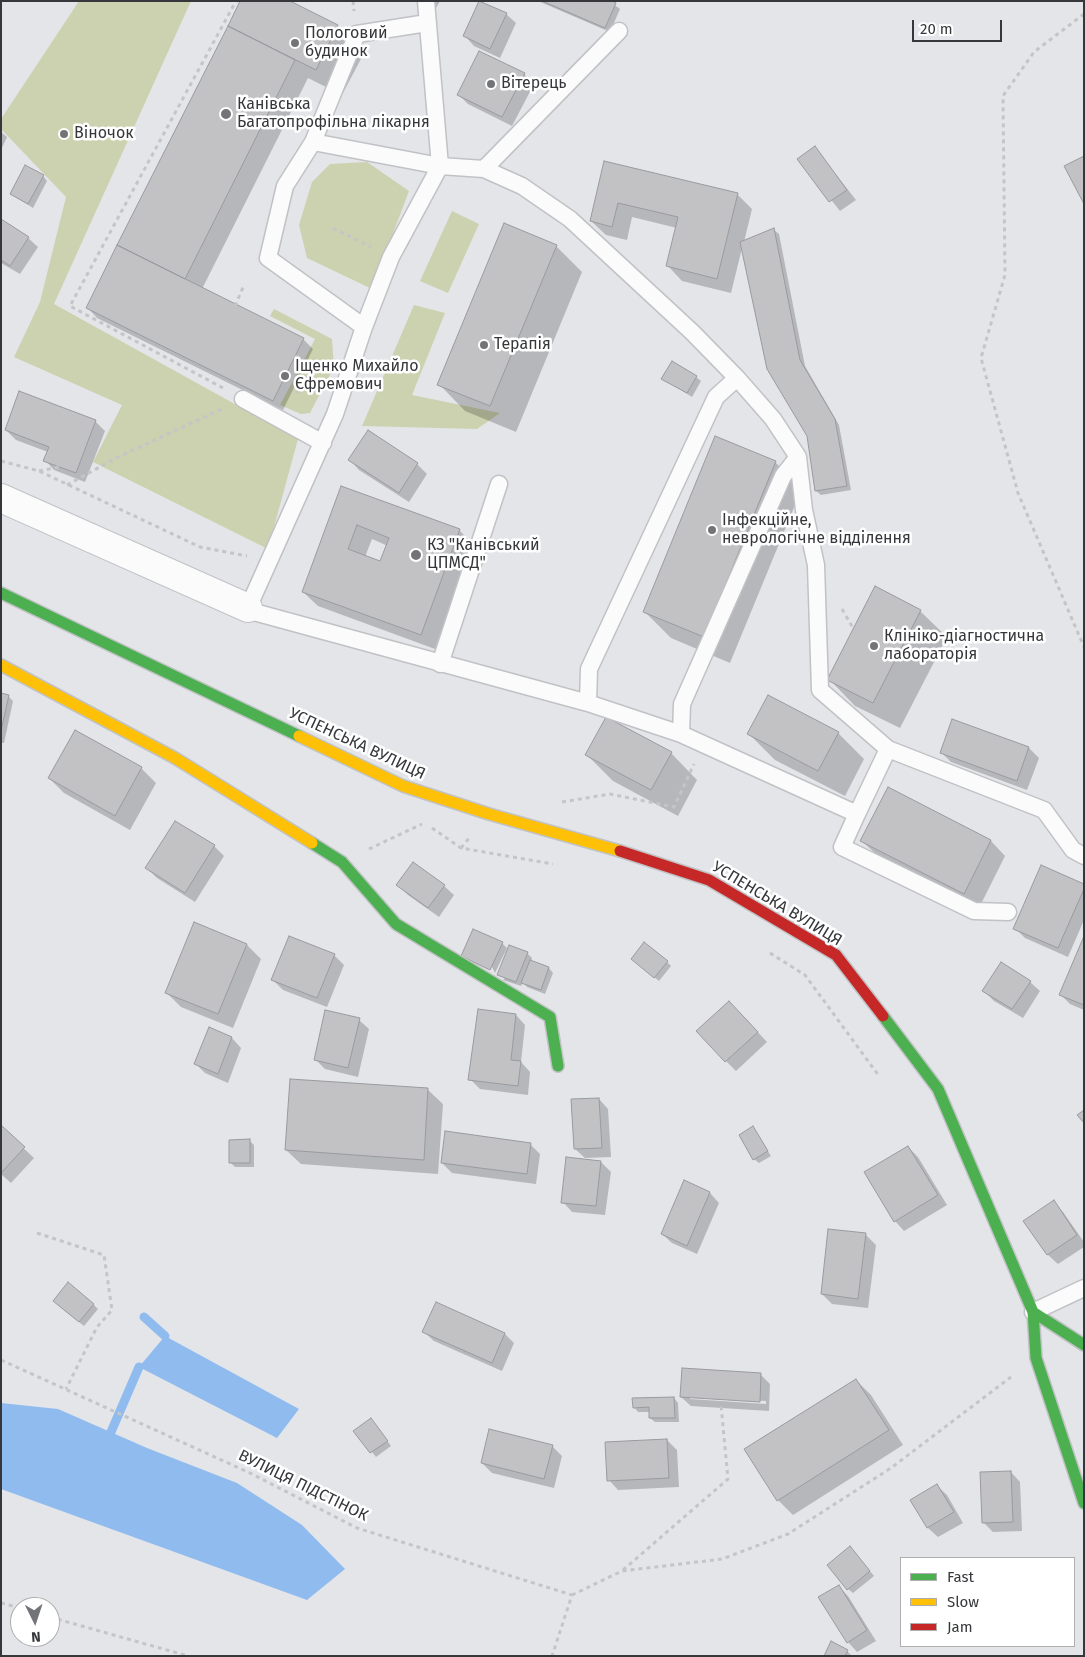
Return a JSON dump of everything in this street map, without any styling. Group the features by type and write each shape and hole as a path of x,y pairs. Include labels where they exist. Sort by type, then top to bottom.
{"street":[{"path":"1,498 248,608"},
{"name":"УСПЕНСЬКА ВУЛИЦЯ","path":"1,593 403,786 489,814 606,846 709,880 836,955 938,1090 1033,1312 1036,1358 1084,1503"},
{"path":"1,665 175,758 342,862 396,924 550,1017 558,1066"},
{"path":"1033,1312 1084,1345"}],"lane":[{"path":"426,1 440,166 392,258 364,327 323,443 248,608 254,612 440,664 588,703 681,734 857,814"},
{"path":"364,327 268,258 285,186 313,142 357,34 427,23"},
{"path":"484,169 619,31"},
{"path":"313,142 440,166 484,169 522,186 570,219 692,332 737,378 773,420 798,457 804,510 816,565 820,690 888,749 1044,810 1073,850 1084,856"},
{"path":"588,703 589,669 716,397 737,378"},
{"path":"243,399 323,443"},
{"path":"681,734 682,704 783,476 798,457"},
{"path":"440,664 499,484"},
{"path":"888,749 842,847 974,911 1008,912"},
{"path":"1033,1312 1084,1288"}],"path":[{"path":"236,1 70,306 243,399"},
{"path":"1084,14 1034,52 1004,96 1005,275 981,358 1018,493 1084,648"},
{"path":"334,228 392,258"},
{"path":"236,306 244,285"},
{"path":"295,356 312,365 297,393"},
{"path":"67,485 118,457 243,399"},
{"path":"1,461 39,471 200,547 255,558"},
{"path":"39,471 60,467"},
{"path":"557,803 610,794 674,807 703,744"},
{"path":"461,848 489,814"},
{"path":"342,862 425,823 461,848 559,865"},
{"path":"764,949 805,975 879,1076"},
{"path":"37,1233 104,1255 112,1310 97,1327 66,1389"},
{"path":"622,1571 722,1559 788,1534 891,1468 1036,1358"},
{"name":"ВУЛИЦЯ ПІДСТІНОК","path":"1,1360 250,1473 357,1528 572,1595"},
{"path":"552,1656 572,1595 622,1571 728,1478 721,1405"},
{"path":"60,1619 188,1656"}],"green space":[{"path":"79,1 191,1 54,304 298,439 268,549 93,462 122,405 14,357 40,302 66,197 1,129 1,119"},
{"path":"367,162 409,191 372,289 307,258 299,225 312,182 330,164"},
{"path":"452,211 479,224 448,293 420,281"},
{"path":"414,305 445,313 412,395 500,413 477,429 362,426"},
{"path":"274,309 332,339 334,367 310,413 301,414 280,405 315,339 270,316"}],"water":[{"path":"165,1336 299,1409 277,1438 139,1367"},
{"path":"1,1403 58,1409 147,1448 237,1483 302,1525 345,1569 307,1600 1,1489"}],"building":[{"name":"Пологовий будинок","path":"240,1 290,1 338,25 316,70 228,26"},
{"path":"479,1 507,13 490,49 463,36"},
{"path":"542,1 612,1 616,3 605,28"},
{"name":"Канівська Багатопрофільна лікарня","path":"228,26 295,60 185,279 117,245"},
{"name":"Вітерець","path":"479,51 525,73 502,117 457,95"},
{"path":"815,146 847,190 829,202 797,159"},
{"path":"1084,156 1084,204 1064,166"},
{"path":"604,161 738,193 717,279 666,266 678,217 618,203 612,227 590,221"},
{"path":"25,165 44,175 28,204 10,194"},
{"path":"1,219 29,237 10,266 1,260"},
{"name":"Терапія","path":"504,223 557,245 490,406 437,385"},
{"path":"774,228 800,360 835,419 847,486 815,491 807,436 767,369 740,242"},
{"path":"117,245 304,338 273,401 86,308"},
{"path":"672,361 697,376 687,393 661,379"},
{"path":"19,391 96,420 76,473 43,461 49,447 5,430"},
{"path":"368,430 418,463 399,493 348,460"},
{"name":"Інфекційне, неврологічне відділення","path":"715,436 776,461 704,637 643,612"},
{"name":"КЗ \"Канівський ЦПМСД\"","path":"341,486 460,529 421,635 302,592","holes":["357,525 389,538 380,561 348,549"]},
{"name":"Клініко-діагностична лабораторія","path":"875,586 921,610 873,703 827,680"},
{"path":"1,693 9,695 1,731"},
{"path":"768,695 839,732 818,771 747,734"},
{"path":"606,717 672,752 651,790 585,755"},
{"path":"952,719 1029,747 1017,781 940,753"},
{"path":"75,730 142,767 115,816 48,778"},
{"path":"888,787 991,840 964,894 860,841"},
{"path":"175,821 215,845 185,893 145,868"},
{"path":"413,862 445,885 428,908 396,885"},
{"path":"1041,865 1084,884 1084,889 1058,948 1013,929"},
{"path":"194,922 247,944 218,1014 165,993"},
{"path":"473,929 503,942 490,970 461,956"},
{"path":"289,936 335,954 317,998 271,980"},
{"path":"1084,936 1084,1005 1059,995"},
{"path":"644,942 668,961 654,978 631,959"},
{"path":"509,945 528,952 516,982 497,975"},
{"path":"530,960 549,967 541,990 521,983"},
{"path":"1001,962 1031,981 1012,1009 982,991"},
{"path":"729,1001 758,1032 725,1062 696,1031"},
{"path":"478,1009 516,1014 511,1060 521,1061 518,1086 468,1080"},
{"path":"325,1010 360,1018 348,1068 314,1060"},
{"path":"209,1027 232,1037 218,1074 194,1064"},
{"path":"290,1079 428,1088 424,1160 285,1150"},
{"path":"599,1098 602,1148 574,1149 571,1099"},
{"path":"1084,1110 1084,1123 1077,1115"},
{"path":"1,1125 25,1147 1,1173"},
{"path":"753,1126 768,1151 753,1160 739,1135"},
{"path":"445,1131 531,1143 527,1174 441,1163"},
{"path":"250,1139 250,1163 229,1163 229,1140"},
{"path":"908,1146 938,1195 894,1222 864,1172"},
{"path":"566,1157 601,1161 596,1206 561,1203"},
{"path":"684,1180 710,1192 687,1246 661,1234"},
{"path":"1054,1200 1077,1235 1047,1255 1023,1221"},
{"path":"828,1229 866,1233 858,1299 821,1294"},
{"path":"68,1282 94,1304 79,1322 53,1301"},
{"path":"436,1302 505,1333 492,1363 422,1332"},
{"path":"682,1368 761,1373 760,1402 680,1397"},
{"path":"856,1379 889,1430 777,1501 744,1449"},
{"path":"674,1397 675,1418 649,1418 649,1407 633,1408 632,1398"},
{"path":"371,1418 388,1441 370,1453 353,1431"},
{"path":"489,1429 553,1445 544,1479 481,1463"},
{"path":"667,1439 669,1478 607,1481 605,1442"},
{"path":"1011,1471 1013,1522 982,1523 980,1472"},
{"path":"937,1484 954,1512 927,1528 910,1500"},
{"path":"850,1546 870,1571 847,1590 827,1565"},
{"path":"839,1585 867,1630 847,1643 818,1597"},
{"path":"831,1641 848,1650 845,1656 824,1656"}],"waterway":[{"path":"144,1317 165,1336"},
{"path":"111,1432 139,1367"}],"traffic: fast":[{"path":"1,593 299,736"},
{"path":"312,843 342,862 396,924 550,1017 558,1066"},
{"path":"883,1016 938,1089 1033,1312 1036,1358 1084,1503"},
{"path":"1033,1312 1084,1345"}],"traffic: slow":[{"path":"1,665 175,758 312,843"},
{"path":"299,736 403,786 489,814 620,851"}],"traffic: jam":[{"path":"620,851 709,880 836,955 883,1016"}],"place":[{"name":"Пологовий будинок","path":"295,43"},
{"name":"Вітерець","path":"491,84"},
{"name":"Канівська Багатопрофільна лікарня","path":"226,114"},
{"name":"Віночок","path":"64,134"},
{"name":"Терапія","path":"484,345"},
{"name":"Іщенко Михайло Єфремович","path":"285,376"},
{"name":"Інфекційне, неврологічне відділення","path":"712,530"},
{"name":"КЗ \"Канівський ЦПМСД\"","path":"416,555"},
{"name":"Клініко-діагностична лабораторія","path":"874,646"}]}
